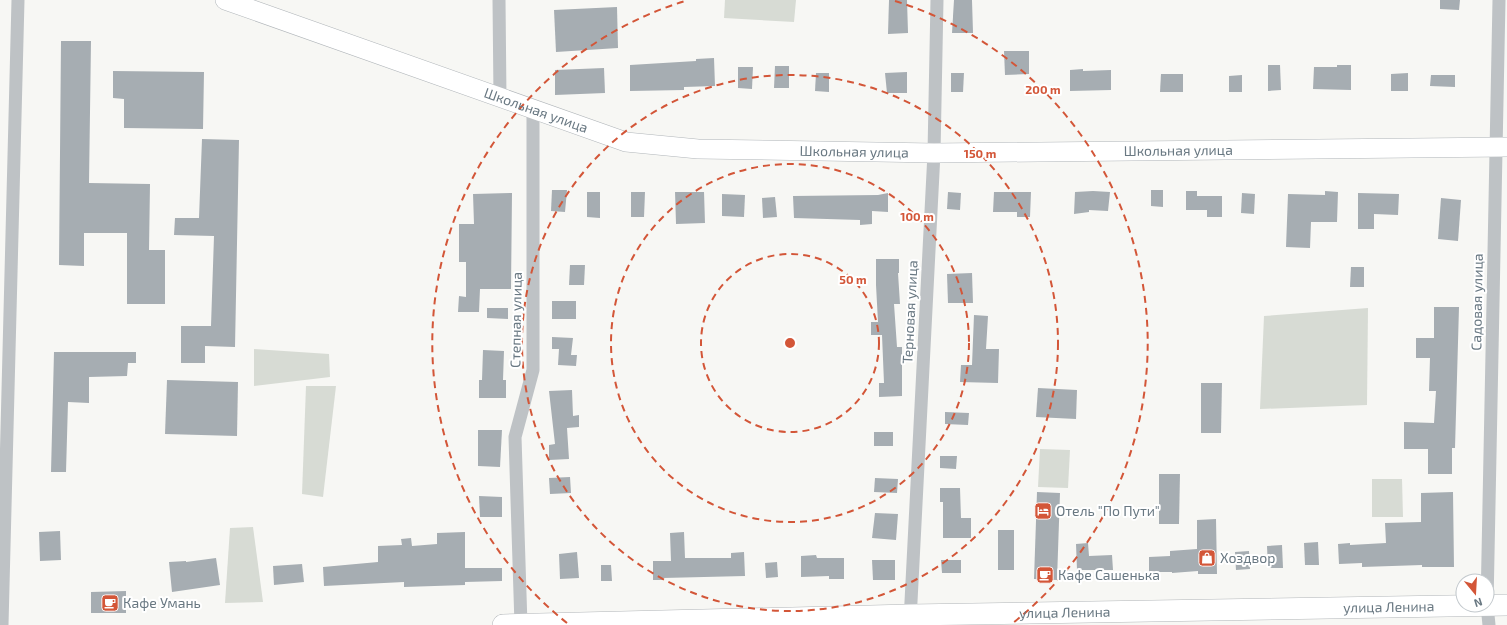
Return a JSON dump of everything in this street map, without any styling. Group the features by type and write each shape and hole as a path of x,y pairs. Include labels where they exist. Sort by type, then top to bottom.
{"main road":[{"name":"улица Ленина","path":"1495,605 1507,605"},
{"name":"улица Ленина","path":"503,625 910,620 1455,606"}],"street":[{"path":"2,625 18,0"},
{"name":"Школьная улица","path":"226,0 626,142 698,149 934,153 1502,147"},
{"path":"499,0 500,97"},
{"name":"Терновая улица","path":"910,620 934,153 937,0"},
{"name":"Садовая улица","path":"1488,573 1502,147 1499,0"},
{"name":"Степная улица","path":"521,625 515,438 533,370 533,109"},
{"name":"Садовая улица","path":"1482,625 1485,613"},
{"name":"Садовая улица","path":"1488,613 1489,625"}],"shaded area":[{"path":"725,0 796,0 794,22 724,18"},
{"path":"1368,308 1367,405 1260,409 1264,316"},
{"path":"254,349 329,354 330,377 254,386"},
{"path":"306,386 336,386 323,497 302,494"},
{"path":"1040,449 1070,450 1068,488 1038,487"},
{"path":"1372,479 1402,479 1403,517 1372,517"},
{"path":"253,527 263,602 225,603 230,528"}],"building":[{"path":"889,0 907,0 908,33 888,34"},
{"path":"954,0 972,0 973,33 952,33"},
{"path":"1440,0 1460,0 1459,10 1440,9"},
{"path":"617,7 618,48 556,52 554,10"},
{"path":"61,41 91,41 89,183 150,184 149,250 165,250 165,304 127,304 127,233 84,233 84,266 59,265"},
{"path":"1004,51 1029,51 1029,74 1005,75"},
{"path":"714,58 715,86 684,87 684,90 630,91 630,65 696,61 696,59"},
{"path":"1268,65 1280,65 1281,90 1268,91"},
{"path":"1337,65 1351,65 1351,90 1313,89 1314,67 1337,67"},
{"path":"775,66 789,66 789,88 774,88"},
{"path":"738,67 753,67 752,89 738,88"},
{"path":"604,68 605,93 555,95 555,70"},
{"path":"1083,69 1083,71 1111,70 1111,90 1070,91 1070,70"},
{"path":"113,71 204,72 203,129 124,128 124,99 113,98"},
{"path":"907,72 907,93 887,93 885,73"},
{"path":"816,73 829,73 829,92 815,91"},
{"path":"951,73 964,73 963,92 951,92"},
{"path":"1408,73 1408,91 1391,91 1391,74"},
{"path":"1161,74 1183,74 1183,92 1160,92"},
{"path":"1242,75 1242,92 1229,92 1229,76"},
{"path":"1431,75 1455,75 1455,87 1430,86"},
{"path":"202,139 239,140 235,347 205,346 205,363 181,363 181,326 211,326 214,236 174,235 175,218 199,218"},
{"path":"552,190 567,190 565,212 551,211"},
{"path":"1151,190 1163,190 1163,207 1151,206"},
{"path":"1186,191 1197,191 1197,196 1222,196 1222,217 1207,217 1207,210 1186,210"},
{"path":"1325,191 1338,192 1337,222 1311,222 1310,248 1286,247 1288,194 1325,195"},
{"path":"587,192 600,192 600,218 587,217"},
{"path":"631,192 645,192 644,217 631,217"},
{"path":"675,192 704,192 705,223 676,224"},
{"path":"948,192 961,193 960,210 947,209"},
{"path":"994,192 1031,192 1030,217 1017,217 1017,212 993,212"},
{"path":"1075,192 1110,192 1108,211 1089,210 1089,212 1074,214"},
{"path":"512,193 511,289 480,289 479,312 458,312 459,296 466,297 466,262 459,262 459,224 474,224 473,194"},
{"path":"888,193 888,212 872,211 872,224 860,225 860,220 794,218 793,196 878,195"},
{"path":"1242,193 1255,194 1254,214 1241,213"},
{"path":"1358,193 1399,194 1398,215 1374,214 1374,229 1358,229"},
{"path":"722,194 745,195 744,217 722,216"},
{"path":"775,197 777,217 763,218 762,198"},
{"path":"1441,198 1461,200 1458,241 1438,239"},
{"path":"876,259 899,259 898,273 900,304 894,304 897,347 902,347 902,396 879,397 879,383 884,383 882,335 871,335 871,322 878,322"},
{"path":"570,265 585,265 584,285 569,285"},
{"path":"1351,267 1364,267 1364,287 1350,287"},
{"path":"972,273 973,303 948,303 947,274"},
{"path":"552,301 576,301 576,319 552,319"},
{"path":"1434,307 1459,307 1455,448 1452,448 1452,474 1428,474 1428,449 1404,449 1404,422 1434,423 1436,391 1429,391 1430,358 1416,358 1416,338 1434,338"},
{"path":"487,308 508,308 508,319 487,318"},
{"path":"974,315 988,316 986,349 999,349 998,383 960,382 961,365 972,365"},
{"path":"552,337 573,338 571,355 577,355 576,366 558,365 559,349 552,349"},
{"path":"483,350 504,351 503,380 506,380 506,398 479,398 479,380 482,380"},
{"path":"54,352 136,352 136,363 128,363 127,376 89,377 89,403 68,402 66,472 51,472"},
{"path":"167,380 238,382 237,436 165,434"},
{"path":"1201,383 1222,383 1221,433 1201,433"},
{"path":"1038,388 1077,390 1076,419 1036,417"},
{"path":"572,390 573,416 579,415 579,427 567,428 569,459 549,460 549,445 555,444 549,391"},
{"path":"945,412 969,413 968,425 945,424"},
{"path":"478,430 502,430 500,467 478,466"},
{"path":"874,432 893,432 893,446 874,446"},
{"path":"940,456 957,456 956,469 940,468"},
{"path":"1159,474 1180,474 1179,524 1159,524"},
{"path":"570,477 571,493 550,494 549,478"},
{"path":"875,478 898,479 897,493 874,492"},
{"path":"940,488 960,488 961,518 971,518 971,538 943,538 943,502 940,502"},
{"path":"1037,492 1060,493 1057,580 1034,579"},
{"path":"1453,492 1454,567 1422,567 1422,565 1362,567 1362,563 1339,564 1338,544 1350,543 1350,545 1386,543 1385,523 1421,522 1421,493"},
{"path":"479,496 502,497 502,517 480,517"},
{"path":"875,513 898,514 896,540 872,538"},
{"path":"1216,519 1217,574 1198,574 1198,571 1172,573 1149,572 1149,557 1170,556 1170,551 1197,549 1197,520"},
{"path":"998,530 1014,530 1014,570 998,570"},
{"path":"60,531 61,560 40,561 39,532"},
{"path":"465,532 465,568 502,568 502,581 465,582 465,585 404,587 404,582 324,586 323,567 378,562 378,546 402,545 401,539 411,538 412,546 437,544 437,533"},
{"path":"684,532 685,558 731,558 731,553 744,552 745,576 663,578 663,580 653,580 653,561 671,561 670,533"},
{"path":"1318,542 1319,565 1305,565 1304,543"},
{"path":"1088,543 1089,556 1112,555 1113,570 1077,570 1076,544"},
{"path":"1282,545 1283,568 1268,568 1267,546"},
{"path":"1249,551 1250,569 1236,570 1235,552"},
{"path":"577,552 579,578 560,579 559,554"},
{"path":"816,555 817,558 844,558 844,579 829,579 829,576 801,577 801,556"},
{"path":"216,558 220,585 172,592 169,562 186,562"},
{"path":"872,560 895,560 895,580 873,580"},
{"path":"941,560 961,560 961,573 942,573"},
{"path":"777,562 778,577 766,578 765,563"},
{"path":"302,564 304,582 274,585 273,566"},
{"path":"601,565 611,565 612,581 601,581"},
{"path":"126,591 126,613 91,613 91,592"}],"place":[{"name":"Отель \"По Пути\"","path":"1043,511"},
{"name":"Хоздвор","path":"1207,558"},
{"name":"Кафе Сашенька","path":"1045,575"},
{"name":"Кафе Умань","path":"110,603"}]}
